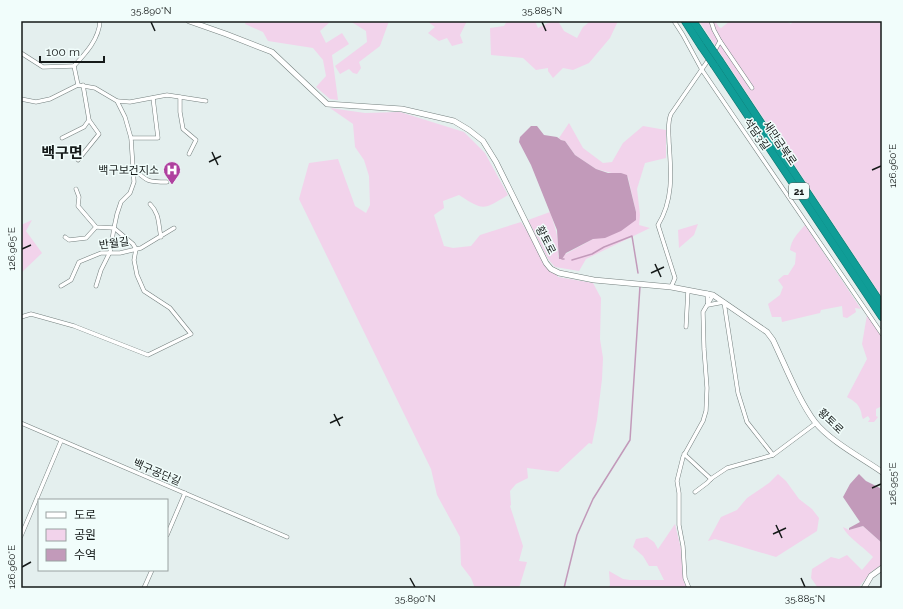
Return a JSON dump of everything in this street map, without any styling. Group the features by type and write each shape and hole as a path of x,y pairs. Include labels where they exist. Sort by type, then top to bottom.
{"highway":[{"name":"새만금북로","path":"685,21 704,44 882,305"},
{"name":"새만금북로","path":"693,21 704,44"},
{"name":"새만금북로","path":"717,63 882,317"}],"main road":[{"name":"황토로","path":"189,21 272,52 327,104 402,109 454,121 469,130 483,141 496,162 521,214 551,270 594,280 671,286 713,295 767,332 773,340 807,410 816,423 831,437 882,472"},
{"path":"864,588 871,576 882,568"}],"street":[{"path":"21,53 42,66 74,66 90,49 100,29 100,21"},
{"name":"석담3길","path":"674,21 702,70 882,334"},
{"path":"711,21 720,41 752,88"},
{"path":"671,286 675,278 658,225 665,213 669,197 670,154 668,120 670,114 702,70 720,41"},
{"path":"74,66 78,85"},
{"path":"21,100 36,102 50,99 78,85 83,85 95,88 117,101 130,102 167,95 206,101"},
{"path":"78,160 99,134 89,120 83,85"},
{"path":"180,97 180,112 183,129 196,140 189,154"},
{"path":"131,138 158,138 153,98"},
{"name":"반월길","path":"114,228 121,202 130,193 134,182 131,138 125,117 117,101"},
{"path":"62,138 84,126 89,120"},
{"path":"134,169 142,177 151,182 167,182"},
{"name":"반월길","path":"21,317 31,314 74,326 148,355 190,334 170,308 144,291 137,275 134,260 136,250 133,244 114,228 96,227 78,206 79,198 76,189"},
{"path":"150,204 155,209 158,216 161,237"},
{"name":"반월길","path":"65,237 69,240 86,238 96,227"},
{"path":"96,286 101,270 110,252 114,228"},
{"name":"반월길","path":"61,286 71,280 79,262 101,252 120,253 136,250 161,237 174,228"},
{"path":"686,327 688,290"},
{"path":"707,293 708,306"},
{"path":"689,588 685,578 683,546 679,524 679,493 677,481 684,454 703,421 706,411 707,388 703,312 708,306 713,295"},
{"path":"708,306 724,302 738,393 747,422 773,455"},
{"name":"백구공단길","path":"21,423 287,536"},
{"path":"694,492 727,468 773,455 816,423"},
{"path":"21,536 61,441"},
{"path":"684,454 712,478"},
{"path":"168,533 185,493"},
{"path":"144,588 152,571"}],"green space":[{"path":"246,21 331,21 320,31 326,43 342,33 349,44 332,55 338,100 330,99 316,87 326,76 323,60 313,48 268,41 263,32 245,24"},
{"path":"350,21 389,21 380,46 359,62 361,68 357,74 353,73 349,69 340,74 335,66 367,42 366,31"},
{"path":"427,21 467,21 460,35 463,43 452,46 447,38 439,41 428,33 435,27"},
{"path":"507,21 535,21 538,28 552,21 558,21 564,31 577,38 588,21 618,21 610,38 589,63 573,70 563,68 553,78 548,71 548,68 536,70 523,58 491,55 490,28 504,26"},
{"path":"699,21 715,21 721,28 730,21 786,21 791,24 793,21 882,21 882,297"},
{"path":"330,108 365,113 400,112 464,132 485,153 508,195 493,204 484,207 474,204 459,195 443,201 444,208 434,215 444,246 453,248 471,246 480,235 521,222 558,277 593,283 601,298 600,339 603,358 602,379 597,420 592,444 589,443 558,472 527,468 528,478 516,484 510,491 510,506 523,546 519,561 527,562 519,588 475,588 471,578 461,565 460,537 437,495 431,469 299,199 309,163 338,159 355,206 366,213 370,205 369,176 364,160 355,147 353,124"},
{"path":"569,123 583,148 603,163 612,162 623,143 643,126 666,130 666,158 645,163 637,189 640,215 639,225 650,228 586,259 579,271 555,267 548,259 528,220 550,212 558,240 558,257 593,239 636,212 628,177 621,173 612,173 596,169 575,155 565,141 559,138"},
{"path":"32,220 26,231 42,253 21,273 21,225"},
{"path":"698,224 694,235 679,248 678,230"},
{"path":"805,225 861,309 855,308 856,312 847,318 843,317 842,306 821,310 820,313 782,322 781,317 772,317 768,304 780,295 783,287 778,280 784,275 788,275 795,264 796,253 790,250 791,246 795,237"},
{"path":"867,315 871,318 882,336 882,406 876,409 876,416 878,417 874,422 868,422 870,419 868,416 863,419 858,405 847,397 867,359 862,344"},
{"path":"778,474 786,481 799,499 812,509 819,518 817,531 776,557 715,539 708,541 721,517 737,510 747,498 769,483"},
{"path":"675,524 681,549 683,579 687,588 608,588 610,585 609,571 623,579 664,580 657,566 649,566 643,556 633,547 636,539 647,537 654,542 658,549"},
{"path":"863,526 882,543 882,565 872,571 858,588 818,588 811,578 812,569 831,557 839,559 847,555 862,570 873,557 845,531 843,527 849,530"}],"water":[{"path":"531,126 537,126 544,135 557,137 565,141 575,155 596,169 608,173 621,173 627,175 636,212 636,220 621,231 605,238 593,239 566,253 562,259 559,259 557,230 531,165 519,142 520,137"},
{"path":"859,474 866,481 882,489 882,543 863,526 849,530 849,528 860,522 843,497 850,484"}],"waterway":[{"path":"572,260 592,254 604,247 632,236 638,273"},
{"path":"564,588 577,535 593,499 630,440 640,286"}],"place":[{"name":"백구보건지소","path":"172,185"}],"district":[{"name":"백구면","path":"62,153"}]}
